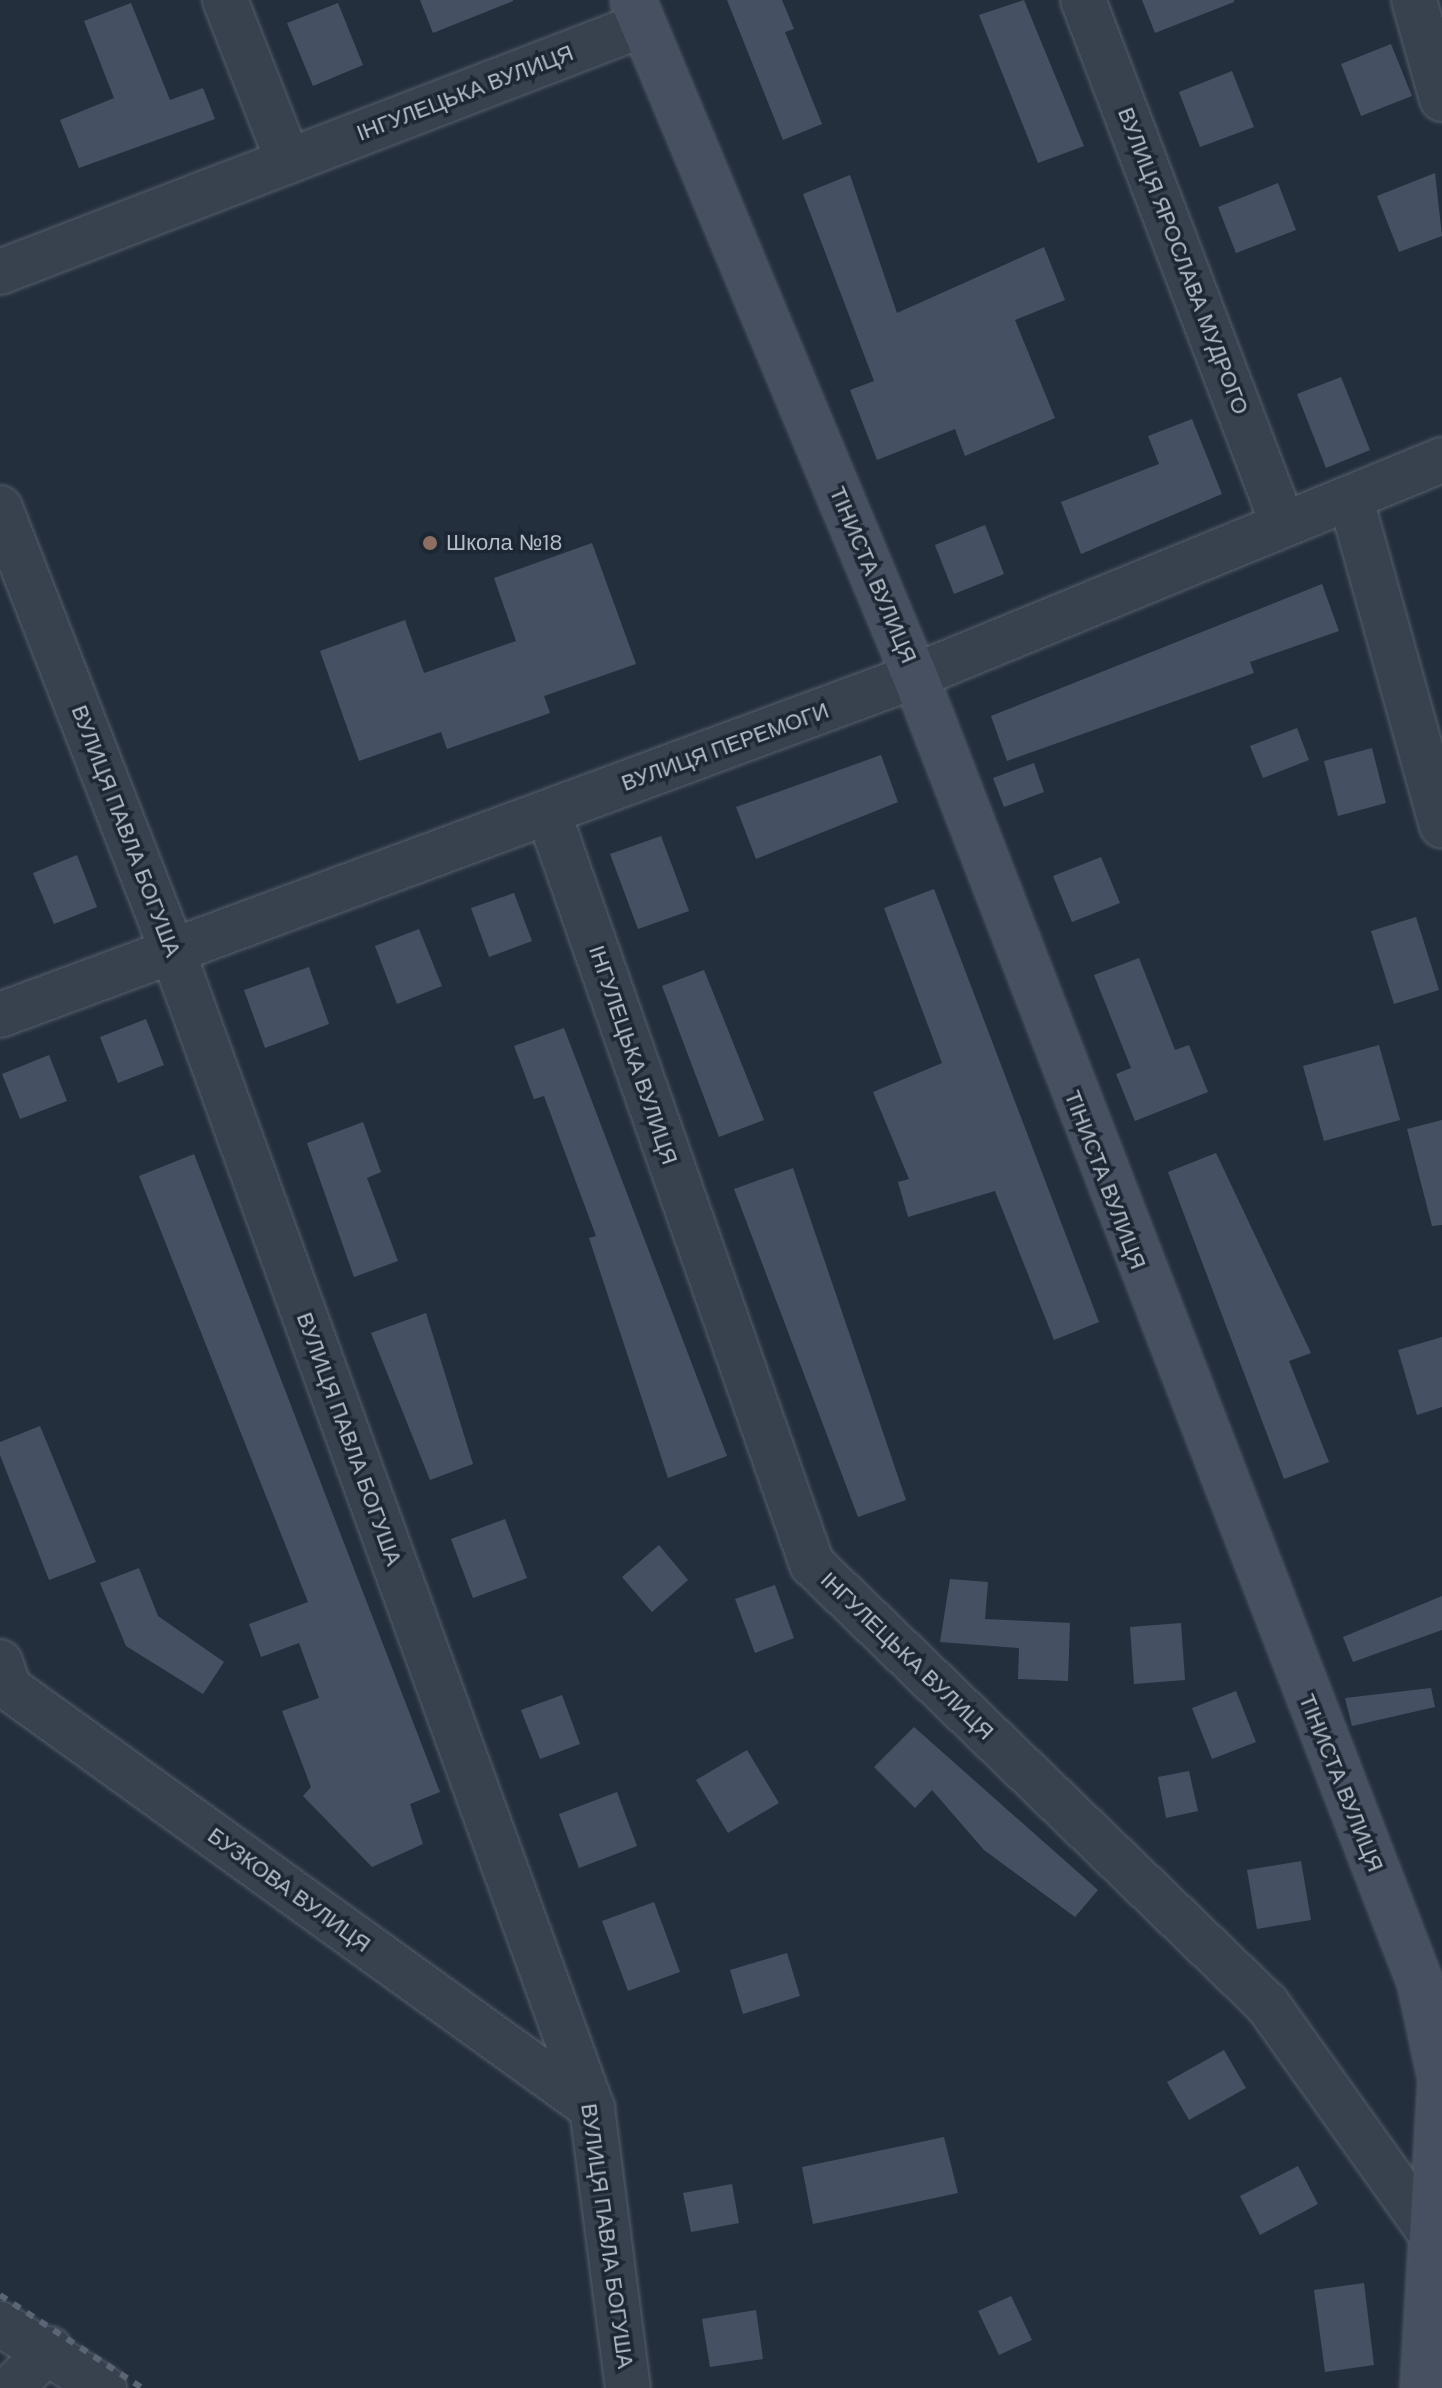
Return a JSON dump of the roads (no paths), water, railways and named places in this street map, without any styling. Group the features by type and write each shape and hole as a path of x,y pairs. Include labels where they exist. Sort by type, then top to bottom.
{"street":[{"path":"225,0 288,161"},
{"name":"ВУЛИЦЯ ЯРОСЛАВА МУДРОГО","path":"1083,0 1282,522"},
{"path":"1414,0 1442,99"},
{"name":"ІНГУЛЕЦЬКА ВУЛИЦЯ","path":"0,272 288,161 638,12"},
{"name":"ТІНИСТА ВУЛИЦЯ","path":"638,12 915,676 1431,1980 1441,2079 1423,2388"},
{"name":"ВУЛИЦЯ ПЕРЕМОГИ","path":"0,1015 171,947 915,676 1282,522 1351,500 1442,460"},
{"path":"1351,500 1442,826"},
{"name":"ВУЛИЦЯ ПАВЛА БОГУША","path":"0,508 171,947 592,2108 628,2388"},
{"name":"ІНГУЛЕЦЬКА ВУЛИЦЯ","path":"548,812 812,1564 1267,2004 1432,2235"},
{"name":"БУЗКОВА ВУЛИЦЯ","path":"0,1662 9,1688 592,2108"},
{"path":"0,2324 50,2349 104,2388"},
{"path":"11,2388 50,2349"}],"railway":[{"path":"0,2295 142,2388"}],"place":[{"name":"Школа №18","path":"430,543"}]}
